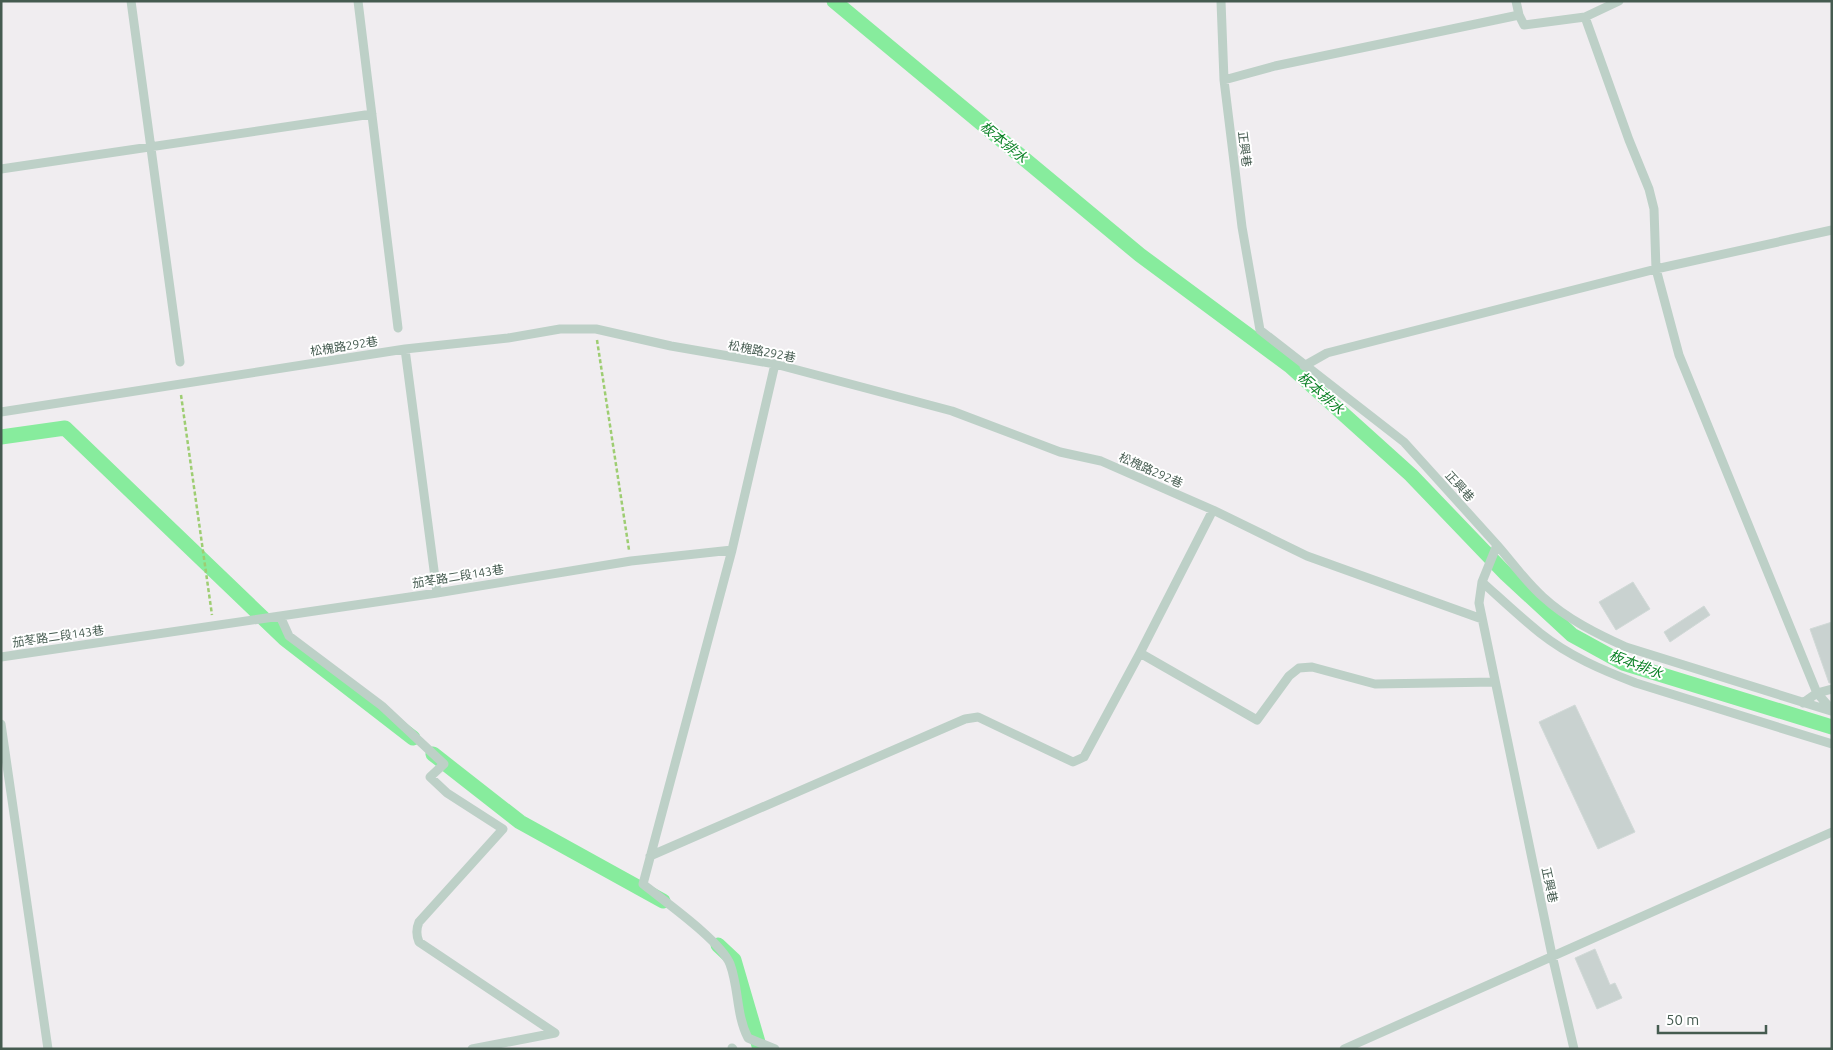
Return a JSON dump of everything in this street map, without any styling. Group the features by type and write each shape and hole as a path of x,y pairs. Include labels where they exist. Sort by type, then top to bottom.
{"lane":[{"path":"131,1 180,362"},
{"path":"358,1 398,328"},
{"name":"正興巷","path":"1221,1 1224,80 1242,227 1260,330 1404,442 1495,549 1484,578 1479,603 1552,955 1574,1049"},
{"path":"1516,1 1519,16 1524,25 1585,17 1619,1"},
{"path":"1224,80 1275,66 1519,16"},
{"path":"1585,17 1629,140 1649,189 1654,209 1656,269 1679,355 1817,693 1832,711"},
{"path":"1,169 372,114"},
{"path":"1304,366 1326,353 1656,269 1832,230"},
{"name":"松槐路292巷","path":"1,412 405,349 508,338 560,329 596,330 671,346 775,364 952,410 1060,452 1100,461 1213,510 1307,556 1482,618"},
{"path":"405,349 437,592"},
{"path":"775,364 732,550 643,884 722,950 730,965 742,1028 748,1038 775,1049"},
{"path":"650,856 965,719 978,717 1073,762 1084,757 1213,510"},
{"path":"1495,549 1542,597 1572,619 1606,638 1626,647 1832,711"},
{"name":"茄苳路二段143巷","path":"1,657 631,561 732,550"},
{"path":"1484,578 1540,633 1567,652 1600,668 1636,683 1832,744"},
{"path":"280,616 289,636 382,706 444,764 430,777 447,793 503,830 419,922 416,934 420,942 555,1033 472,1049"},
{"path":"1140,653 1257,720 1289,676 1299,668 1312,667 1375,684 1495,682"},
{"path":"1803,703 1817,693 1832,689"},
{"path":"1,724 48,1049"},
{"path":"1344,1049 1832,832"}],"path":[{"path":"596,330 631,561"},
{"path":"179,383 214,626"}],"building":[{"path":"1633,582 1650,609 1616,630 1599,602"},
{"path":"1704,606 1710,615 1670,642 1664,632"},
{"path":"1832,622 1832,683 1829,683 1810,629"},
{"path":"1575,705 1635,832 1598,849 1539,722"},
{"path":"1595,949 1610,985 1615,983 1622,998 1597,1009 1575,958"}],"waterway":[{"name":"板本排水","path":"834,1 1140,255 1290,366 1411,475 1506,574 1572,635 1623,663 1832,727"},
{"path":"1,437 65,428 285,639 413,738"},
{"path":"433,754 520,822 663,901"},
{"path":"718,945 734,960 760,1049"}]}
